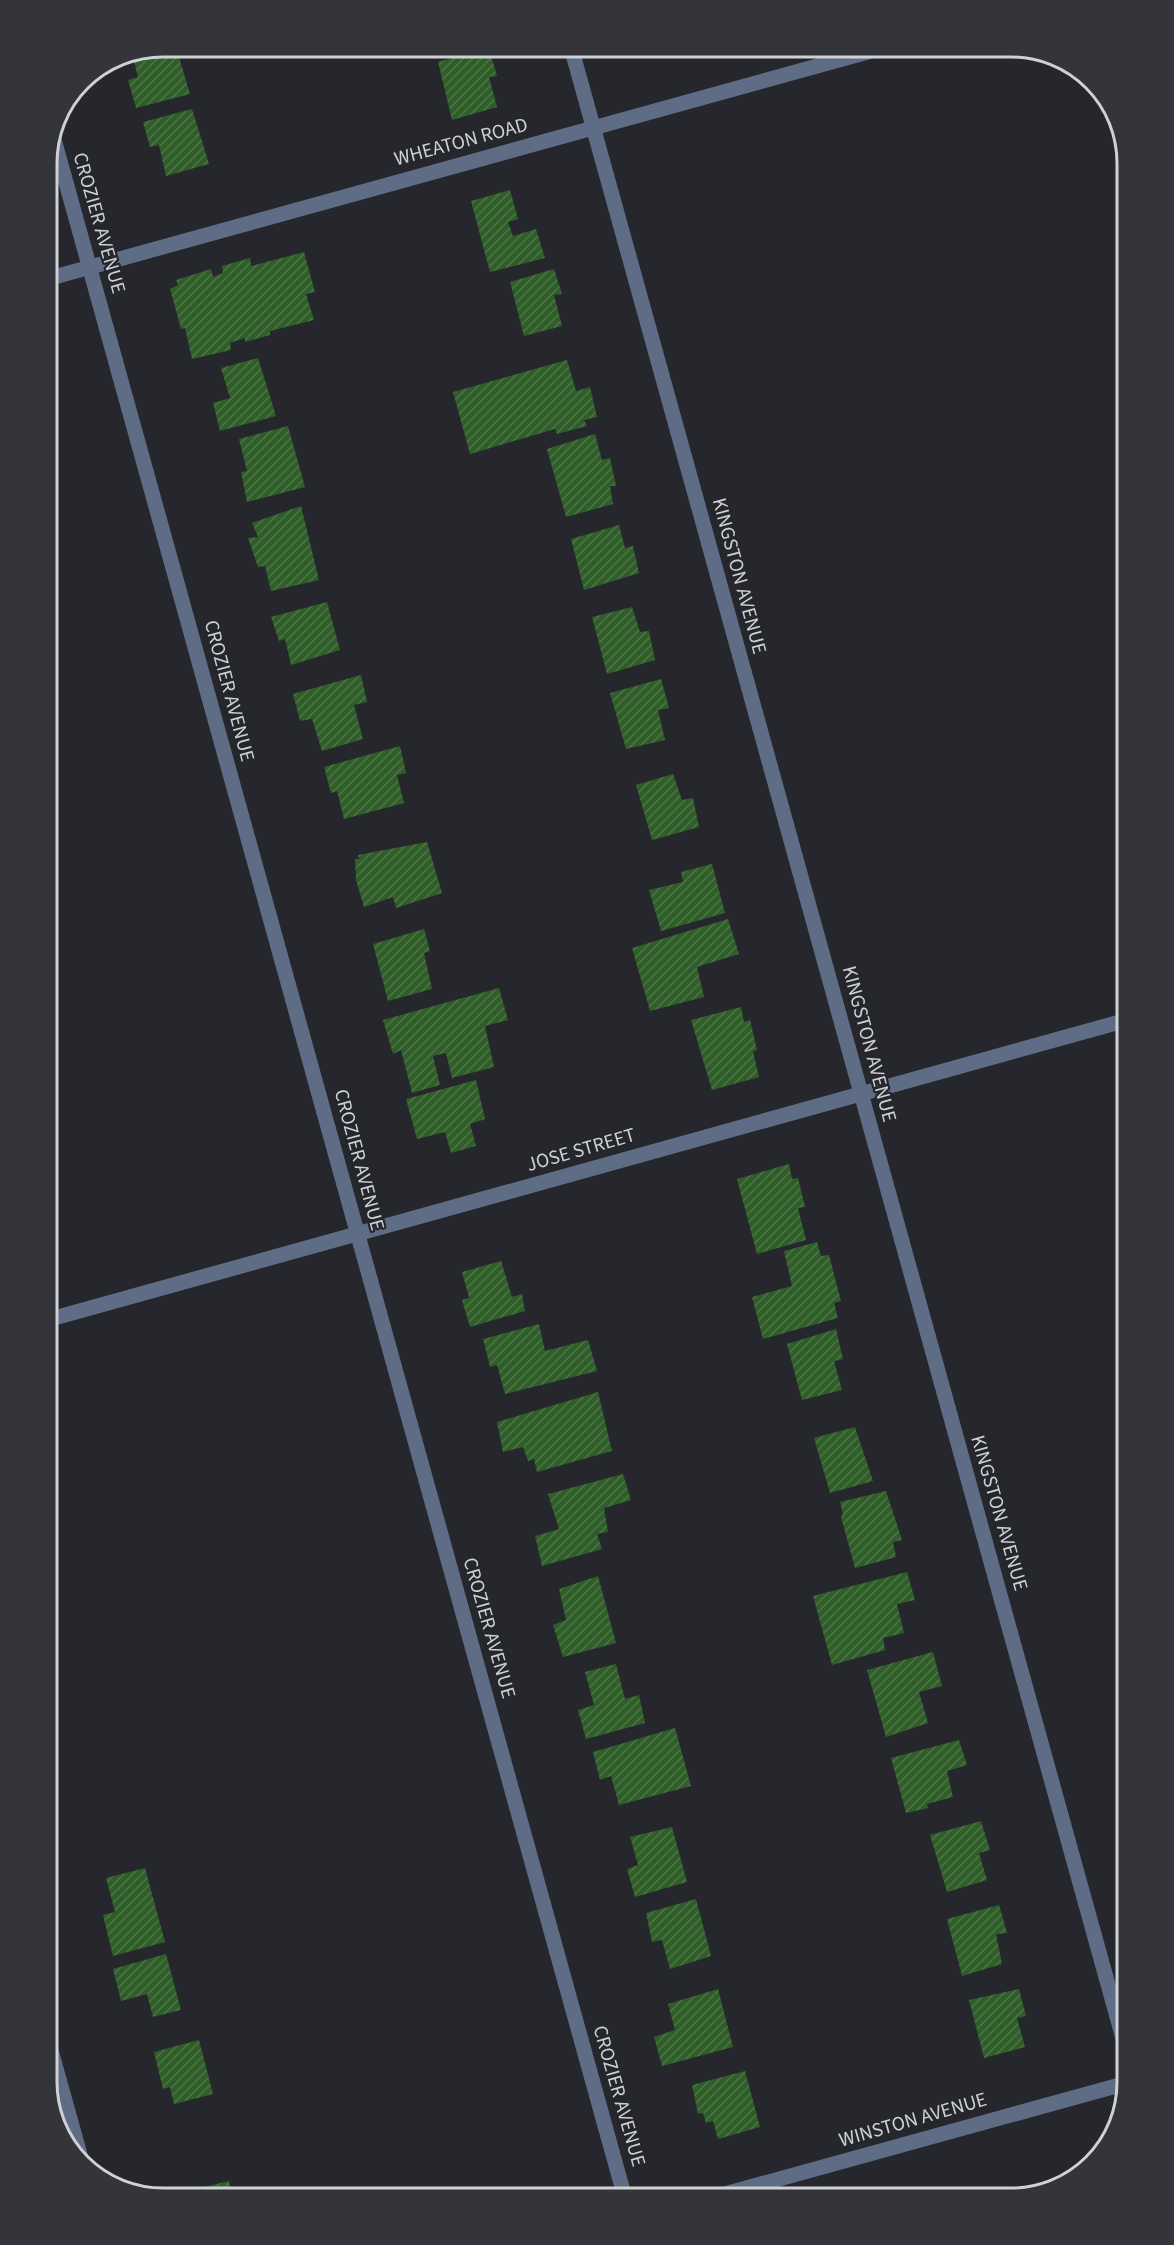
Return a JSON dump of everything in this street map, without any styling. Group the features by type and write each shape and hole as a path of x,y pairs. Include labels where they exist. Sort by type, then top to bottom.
{"street":[{"name":"KINGSTON AVENUE","path":"574,57 1117,2013"},
{"name":"WHEATON ROAD","path":"57,276 850,57"},
{"name":"CROZIER AVENUE","path":"58,152 622,2188"},
{"name":"JOSE STREET","path":"57,1317 1117,1023"},
{"path":"57,2074 77,2144"},
{"name":"WINSTON AVENUE","path":"746,2188 1117,2086"}],"building":[{"path":"179,57 190,94 136,108 128,80 138,77 134,62 149,58"},
{"path":"456,57 492,57 497,76 489,77 497,107 452,120 438,62"},
{"path":"192,109 209,164 166,176 159,145 150,147 143,122"},
{"path":"510,190 518,219 508,222 513,236 536,229 545,258 490,272 471,201"},
{"path":"304,252 315,292 306,294 314,320 270,331 270,335 245,342 245,338 230,343 231,350 192,359 185,328 181,329 170,289 178,285 176,280 211,269 213,277 223,273 222,266 250,258 251,266"},
{"path":"554,269 562,294 554,295 562,326 524,336 510,282"},
{"path":"258,358 276,416 220,431 213,403 230,398 221,368"},
{"path":"567,360 576,391 590,387 597,417 584,420 587,426 557,434 555,429 470,454 453,392"},
{"path":"288,426 305,487 247,502 241,472 247,471 239,439"},
{"path":"595,434 602,460 610,458 616,486 610,486 613,504 566,517 547,449"},
{"path":"301,506 319,580 271,591 265,566 258,567 248,538 258,537 252,523"},
{"path":"619,525 625,548 633,546 639,573 584,590 571,539"},
{"path":"327,602 340,650 291,665 285,639 279,641 271,617"},
{"path":"632,607 640,632 649,631 655,660 607,674 592,617"},
{"path":"361,675 367,702 354,705 363,739 322,751 312,719 300,721 293,694"},
{"path":"661,679 669,708 658,710 665,740 626,749 610,693"},
{"path":"400,746 406,773 397,775 404,803 344,819 337,791 331,793 324,767"},
{"path":"673,774 682,800 693,798 699,827 652,840 636,785"},
{"path":"427,842 442,893 396,908 393,897 364,907 356,880 355,859 359,859 358,855"},
{"path":"712,864 725,913 661,931 649,890 683,882 681,872"},
{"path":"728,919 739,954 697,967 704,997 650,1011 632,948"},
{"path":"424,929 430,951 424,953 432,989 388,1001 373,944"},
{"path":"499,988 508,1020 485,1026 494,1067 452,1078 446,1053 433,1056 440,1085 412,1093 401,1050 393,1054 383,1020"},
{"path":"741,1007 744,1022 750,1020 757,1050 753,1051 759,1077 712,1090 691,1020"},
{"path":"476,1080 485,1119 470,1124 476,1146 451,1153 445,1132 417,1139 406,1099"},
{"path":"789,1164 792,1179 798,1178 805,1207 798,1208 806,1240 757,1254 737,1179"},
{"path":"817,1242 821,1256 829,1255 841,1301 834,1303 838,1318 763,1339 752,1297 792,1286 784,1251"},
{"path":"501,1261 512,1297 522,1294 525,1311 470,1327 462,1300 469,1298 462,1272"},
{"path":"539,1324 545,1351 588,1340 597,1371 505,1394 497,1365 490,1367 483,1339"},
{"path":"836,1329 843,1359 834,1361 842,1390 802,1400 787,1344"},
{"path":"598,1392 612,1451 537,1472 534,1459 528,1461 523,1447 503,1452 497,1422"},
{"path":"855,1427 873,1481 830,1493 814,1438"},
{"path":"623,1474 631,1500 604,1508 608,1532 597,1534 602,1549 542,1566 535,1536 559,1529 548,1494"},
{"path":"886,1491 902,1540 893,1542 896,1557 855,1568 841,1517 843,1514 840,1502"},
{"path":"907,1572 915,1600 897,1604 904,1633 883,1638 885,1650 832,1665 813,1596"},
{"path":"598,1576 616,1643 563,1657 553,1625 566,1620 559,1589"},
{"path":"933,1652 942,1686 919,1692 928,1723 886,1737 867,1670"},
{"path":"616,1664 625,1699 639,1695 645,1723 586,1739 578,1710 594,1705 585,1672"},
{"path":"675,1728 691,1786 619,1805 611,1776 600,1780 593,1752"},
{"path":"959,1740 967,1765 947,1771 953,1797 927,1804 928,1808 906,1813 891,1758"},
{"path":"981,1821 990,1850 979,1853 987,1880 947,1892 930,1835"},
{"path":"672,1827 687,1882 635,1897 627,1869 638,1865 630,1837"},
{"path":"145,1868 165,1942 113,1956 103,1915 115,1912 106,1878"},
{"path":"696,1899 711,1956 670,1969 662,1940 652,1942 646,1913"},
{"path":"999,1905 1007,1933 996,1934 1002,1964 962,1976 947,1919"},
{"path":"166,1954 181,2010 153,2017 147,1994 121,2001 113,1969"},
{"path":"718,1989 733,2047 662,2066 654,2037 675,2030 668,2004"},
{"path":"1019,1989 1026,2016 1017,2018 1025,2047 984,2058 969,2000"},
{"path":"199,2040 213,2094 174,2104 170,2087 163,2089 154,2052"},
{"path":"745,2071 760,2127 718,2139 713,2121 706,2123 703,2113 698,2114 692,2085"},
{"path":"229,2181 231,2188 201,2188"}]}
